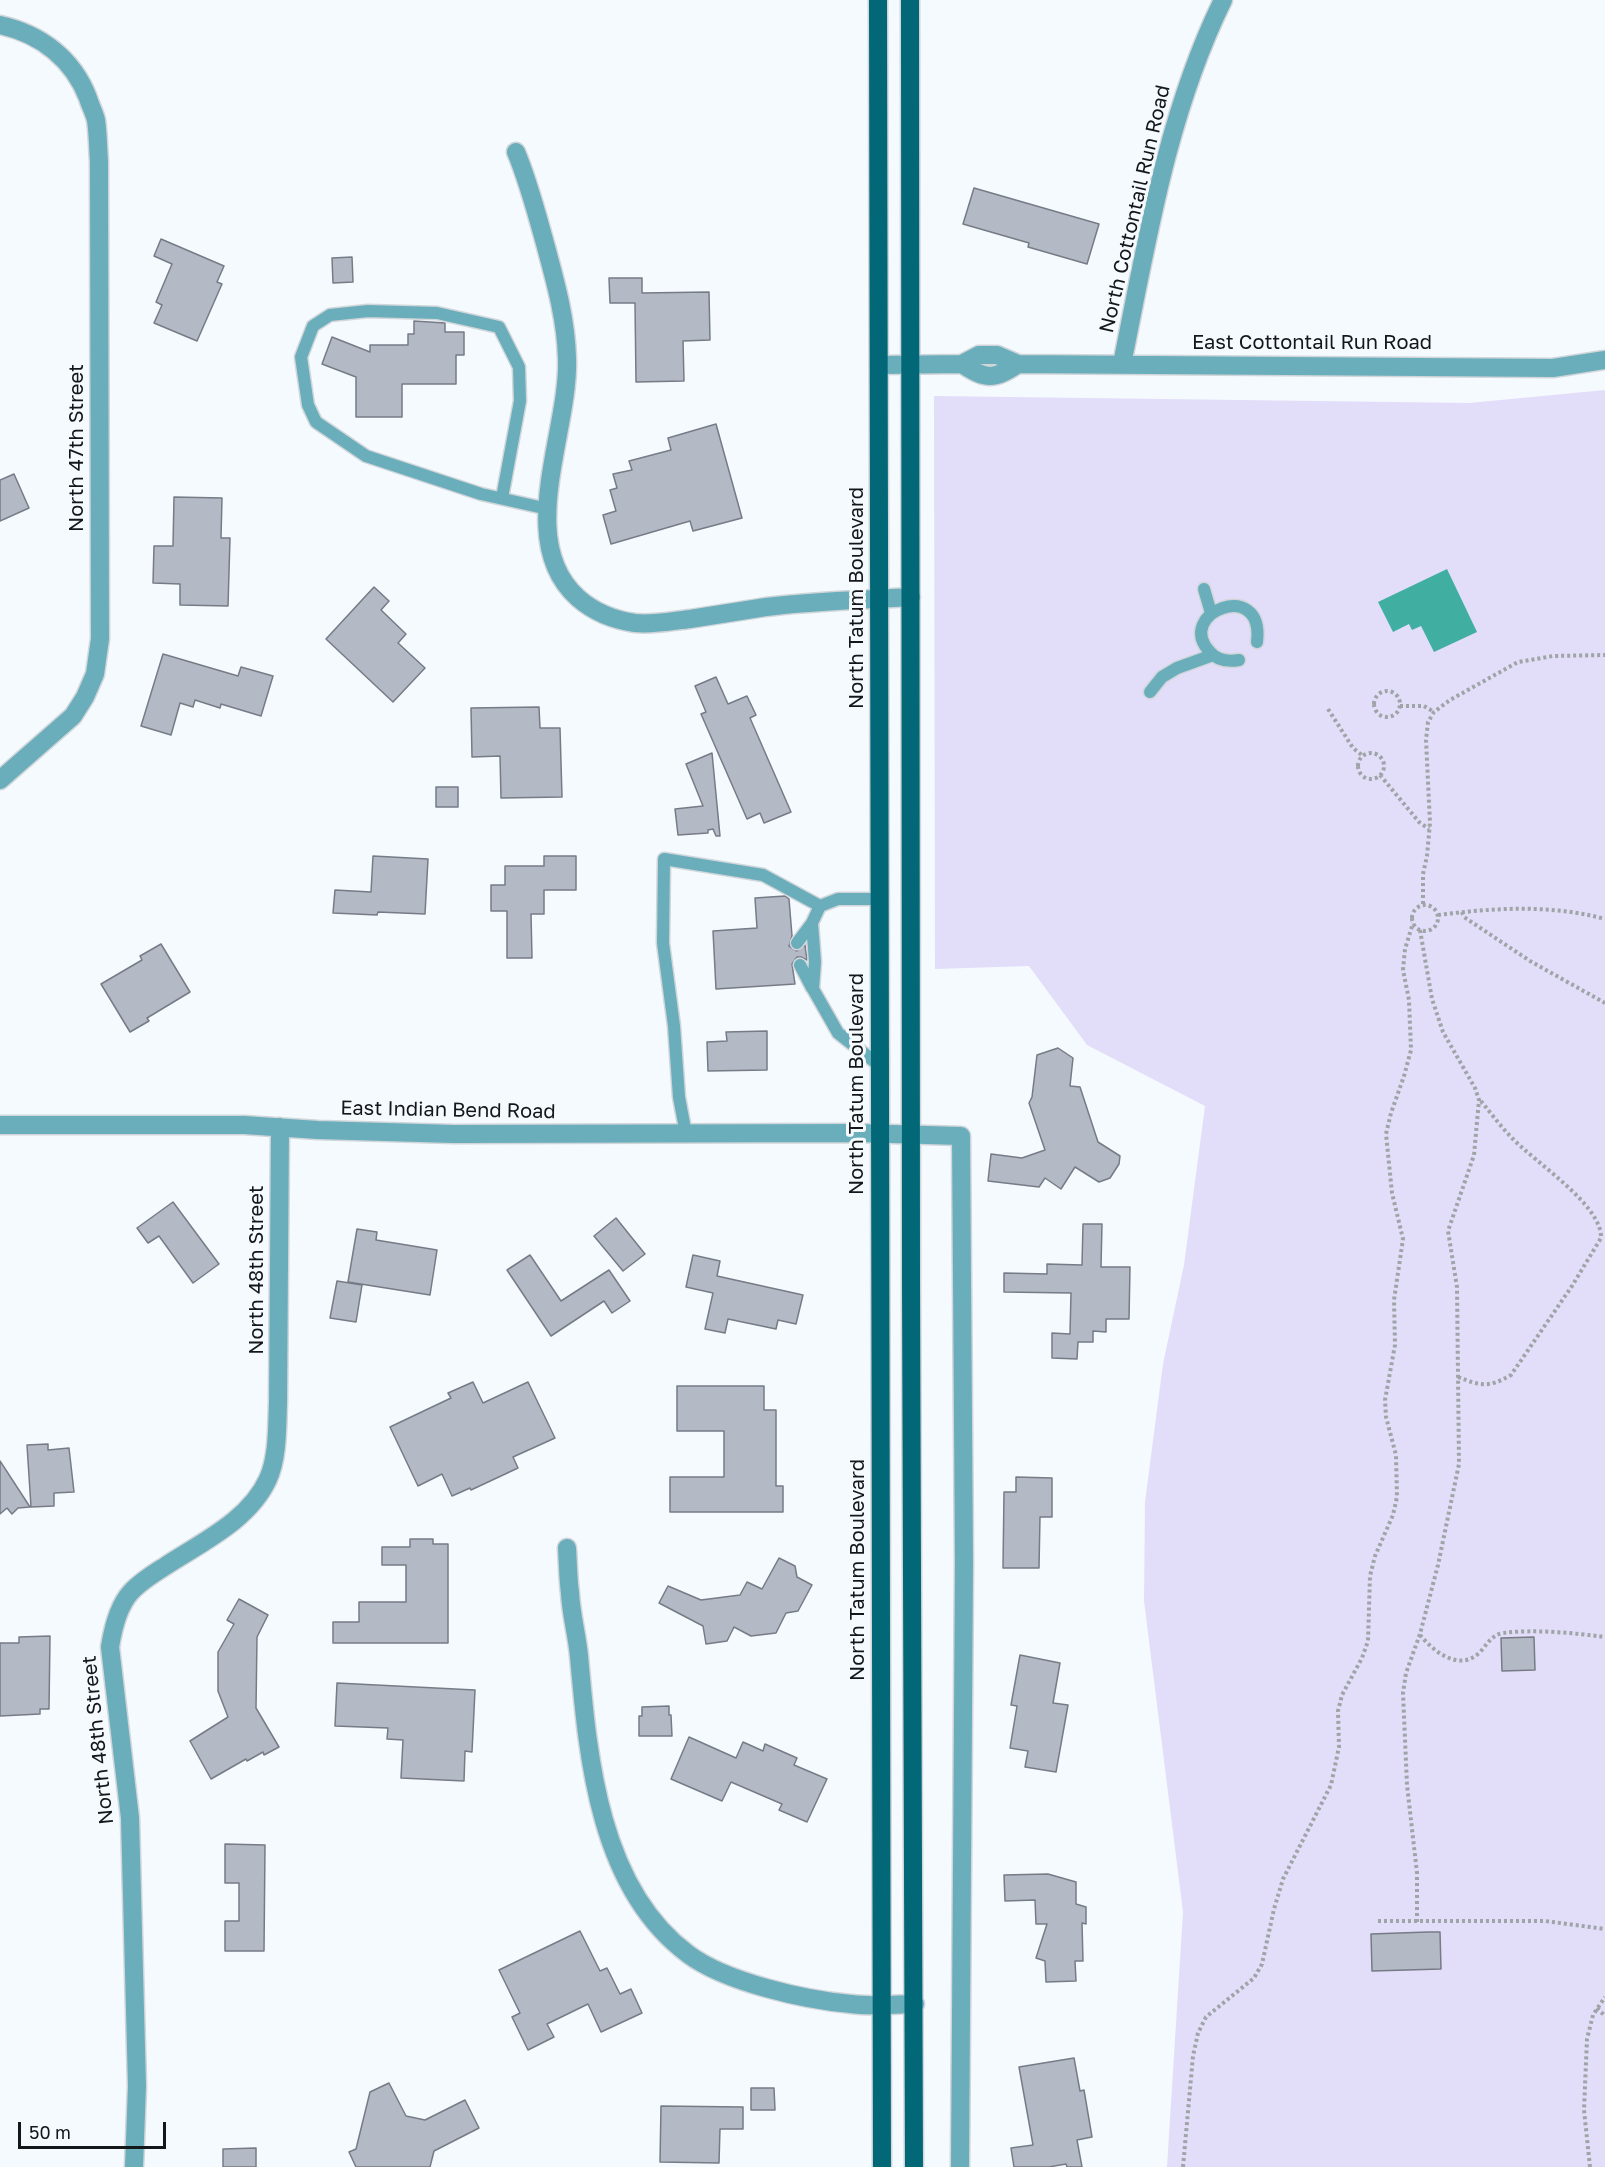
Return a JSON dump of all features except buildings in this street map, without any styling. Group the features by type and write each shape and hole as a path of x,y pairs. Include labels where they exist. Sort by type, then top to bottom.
{"main road":[{"name":"North Tatum Boulevard","path":"878,0 880,1066 896,1134 911,1303 914,2167"},
{"name":"North Tatum Boulevard","path":"882,2167 882,2004 896,1134 911,597 910,0"}],"street":[{"name":"North Cottontail Run Road","path":"1122,364 1144,252 1179,107 1206,36 1223,0"},
{"name":"North 47th Street","path":"0,25 18,29 46,44 66,60 81,79 96,119 99,161 100,639 95,674 86,697 72,716 0,780"},
{"path":"516,152 530,188 562,306 567,358 566,392 548,509 548,541 560,576 570,591 587,605 608,617 636,623 660,623 768,607 911,597"},
{"name":"East Cottontail Run Road","path":"879,365 962,364 980,355 997,356 1018,364 1553,368 1605,360"},
{"name":"East Indian Bend Road","path":"0,1125 126,1124 280,1127 454,1134 896,1134"},
{"name":"North 48th Street","path":"134,2167 136,2040 130,1818 110,1647 112,1630 130,1592 230,1524 249,1507 268,1479 276,1439 278,1403 280,1127"},
{"path":"896,1134 961,1136 964,1563 960,2167"},
{"path":"567,1548 585,1727 592,1768 623,1875 644,1909 667,1937 689,1956 742,1981 853,2005 915,2004"}],"lane":[{"path":"502,498 520,401 519,367 499,327 437,313 368,311 330,315 313,326 301,357 308,405 316,422 366,456 481,494 548,509"},
{"path":"1204,589 1211,613"},
{"path":"1239,660 1222,660 1207,648 1203,640 1205,621 1211,613 1229,605 1246,610 1257,624 1257,642"},
{"path":"1150,692 1162,677 1177,668 1213,655"},
{"path":"686,1134 679,1097 674,1026 663,943 664,859 763,875 820,906"},
{"path":"797,943 812,923 820,906 838,899 879,899"},
{"path":"812,923 815,962 813,989"},
{"path":"800,965 838,1033 880,1066"}],"path":[{"path":"1423,904 1423,874 1430,803 1426,740 1428,722 1434,712 1450,700 1518,662 1553,656 1605,655"},
{"path":"1390,691 1396,694 1400,706 1394,716 1387,718 1376,712 1375,700 1383,692 1390,691"},
{"path":"1400,706 1424,706 1434,712"},
{"path":"1328,709 1353,748 1363,756"},
{"path":"1374,753 1380,756 1385,767 1380,775 1371,779 1365,778 1360,773 1358,768 1363,756 1374,753"},
{"path":"1380,775 1419,822 1429,829"},
{"path":"1420,930 1435,927 1438,921 1436,909 1423,904"},
{"path":"1183,2167 1197,2033 1206,2017 1254,1978 1262,1964 1283,1879 1330,1785 1339,1747 1338,1711 1342,1695 1362,1658 1368,1641 1370,1576 1375,1556 1394,1515 1397,1497 1396,1455 1386,1418 1385,1400 1395,1345 1394,1300 1403,1239 1392,1193 1386,1134 1411,1050 1409,1000 1403,970 1405,949 1413,923 1413,911 1423,904"},
{"path":"1438,915 1500,908 1577,912 1605,919"},
{"path":"1462,912 1464,917 1522,956 1605,1003"},
{"path":"1413,923 1420,930 1432,999 1443,1032 1475,1088 1479,1100 1511,1138 1575,1194 1596,1216 1601,1230 1601,1238 1572,1286 1510,1375 1497,1383 1484,1386 1458,1377"},
{"path":"1418,1922 1417,1873 1407,1785 1403,1693 1406,1672 1420,1634 1441,1553 1459,1464 1457,1287 1448,1231 1473,1155 1479,1100"},
{"path":"1420,1634 1431,1648 1441,1654 1465,1660 1477,1655 1492,1637 1502,1633 1555,1633 1605,1637"},
{"path":"1378,1921 1545,1921 1605,1929"},
{"path":"1590,2167 1584,2110 1587,2039 1597,2008 1605,1997"},
{"path":"1597,2008 1605,2016"}],"shaded area":[{"path":"1605,390 1605,2167 1167,2167 1183,1912 1144,1601 1145,1502 1163,1364 1184,1265 1205,1106 1087,1045 1029,966 935,969 934,396 1469,403"},
{"path":"1447,569 1477,632 1434,652 1421,626 1412,630 1409,624 1393,632 1378,602"}]}
